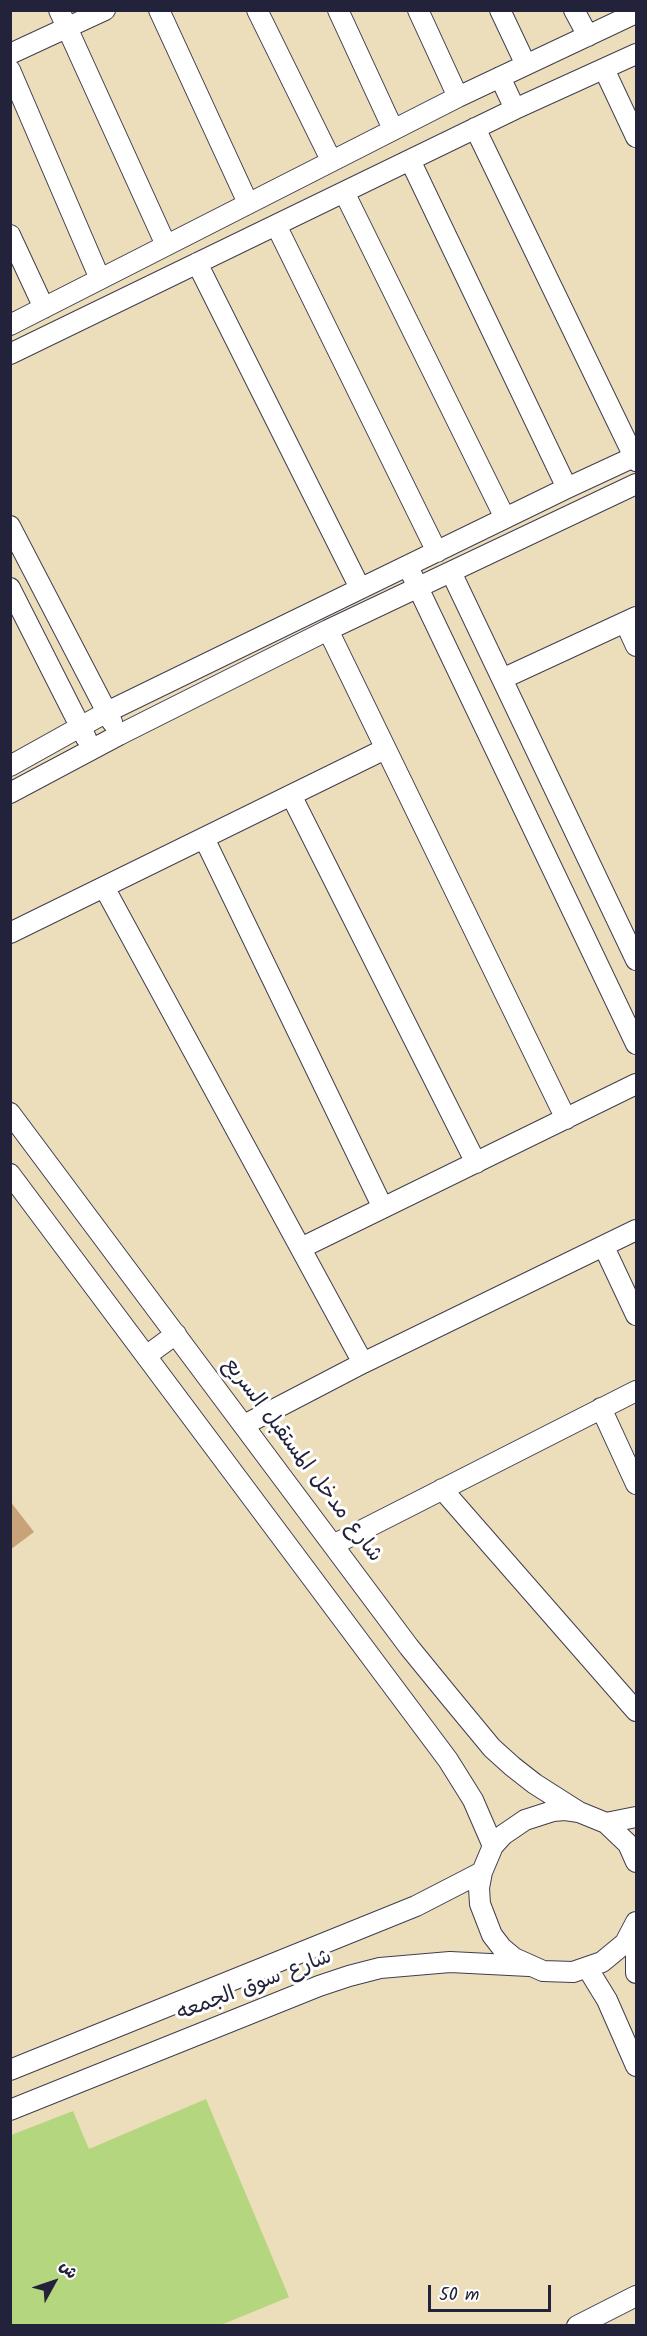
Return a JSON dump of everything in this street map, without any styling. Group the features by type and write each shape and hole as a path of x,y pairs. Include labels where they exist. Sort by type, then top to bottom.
{"street":[{"path":"10,54 63,19 105,10"},
{"path":"159,10 248,203"},
{"path":"257,10 331,160"},
{"path":"338,10 393,129"},
{"path":"418,10 458,96"},
{"path":"500,10 526,65"},
{"path":"574,10 588,36"},
{"path":"10,325 458,96 636,13"},
{"path":"63,19 166,245"},
{"path":"10,354 514,109 636,54"},
{"path":"604,69 636,137"},
{"path":"10,70 100,279"},
{"path":"500,77 514,109"},
{"path":"10,766 107,712 567,488 636,458 475,128"},
{"path":"410,160 567,488"},
{"path":"344,192 505,518"},
{"path":"276,225 437,552"},
{"path":"10,235 44,308"},
{"path":"198,263 360,588"},
{"path":"10,793 119,735 328,630 636,484"},
{"path":"13,537 119,735"},
{"path":"408,566 636,1044"},
{"path":"451,572 636,960"},
{"path":"10,588 92,750"},
{"path":"502,679 631,620 636,646"},
{"path":"328,630 566,1119"},
{"path":"10,933 385,749"},
{"path":"291,795 476,1162"},
{"path":"204,838 383,1208"},
{"path":"104,887 363,1363"},
{"path":"301,1248 636,1084"},
{"name":"شارع مدخل المستقبل السريع","path":"10,1113 409,1647 492,1748 535,1784 579,1812"},
{"path":"10,1174 448,1760 473,1800 493,1846"},
{"path":"244,1425 363,1363 636,1230"},
{"path":"604,1247 636,1316"},
{"path":"146,1356 176,1334"},
{"path":"333,1545 636,1390"},
{"path":"601,1408 636,1484"},
{"path":"442,1489 636,1711"},
{"path":"636,1862 628,1844 606,1823 579,1812 553,1811 525,1820 503,1835 493,1846 482,1872 480,1904 488,1927 502,1948 529,1966 558,1973 588,1969 614,1953 625,1943 636,1922"},
{"path":"606,1823 636,1817"},
{"name":"شارع سوق الجمعه","path":"10,2070 416,1906 482,1872"},
{"path":"636,1942 636,1972"},
{"name":"شارع سوق الجمعه","path":"10,2110 349,1976 380,1968 450,1962 529,1966"},
{"path":"588,1969 607,2000 636,2066"},
{"path":"577,2325 636,2296"}],"green space":[{"path":"206,2099 289,2297 221,2325 11,2325 11,2135 73,2111 89,2149"}],"building":[{"path":"10,1501 34,1532 10,1550"}]}
